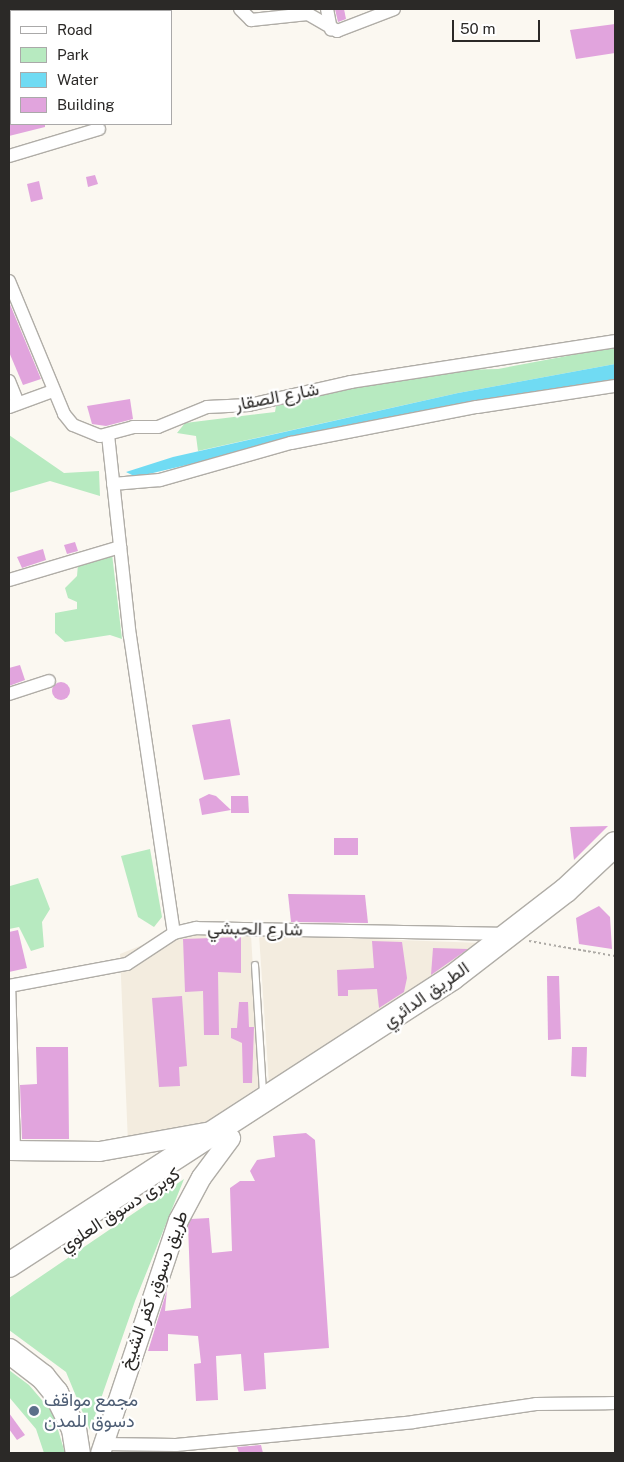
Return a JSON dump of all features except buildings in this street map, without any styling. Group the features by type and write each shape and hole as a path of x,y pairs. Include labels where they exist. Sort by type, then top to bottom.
{"highway":[{"name":"الطريق الدائري","path":"227,1133 263,1102 520,937 615,844"},
{"name":"الطريق الدائري","path":"227,1133 418,1018 615,863"},
{"name":"كوبرى دسوق العلوي","path":"9,1265 227,1133"},
{"name":"كوبرى دسوق العلوي","path":"9,1282 227,1133"},
{"path":"9,1352 43,1377 56,1393 74,1429 78,1453"}],"main road":[{"path":"11,1150 132,1148 227,1133"},
{"name":"طريق دسوق, كفر الشيخ","path":"101,1449 178,1220 227,1133"}],"street":[{"path":"240,9 251,20 285,11 308,14 331,30 342,30 387,10"},
{"path":"327,9 331,30"},
{"path":"9,156 99,129"},
{"name":"شارع الصقار","path":"9,281 53,390 73,425 86,433 108,435 133,427 158,427 207,407 249,405 351,382 615,341"},
{"path":"9,381 14,405 53,390"},
{"path":"113,484 160,480 291,443 478,406 615,386"},
{"path":"108,435 120,547 174,933"},
{"path":"9,580 120,547"},
{"path":"9,694 49,681"},
{"name":"شارع الحبشي","path":"9,986 127,964 174,933 196,928 520,937"},
{"path":"9,986 11,1150"},
{"path":"101,1449 177,1449 413,1422 536,1404 615,1403"}],"lane":[{"path":"255,965 263,1102"}],"path":[{"path":"520,937 615,956"}],"shaded area":[{"path":"172,933 251,935 260,1086 194,1131 128,1143 120,954"},
{"path":"259,935 482,943 269,1083"}],"green space":[{"path":"615,347 615,364 458,393 198,451 196,436 177,433 185,423 275,412 276,406 358,387 459,370 498,369"},
{"path":"9,435 64,473 99,471 100,496 50,481 9,493"},
{"path":"112,554 122,639 110,635 65,642 55,633 55,613 77,609 77,602 68,598 65,588 77,576 78,564"},
{"path":"150,849 162,917 154,927 138,917 121,856"},
{"path":"38,878 50,909 42,922 44,947 31,951 19,927 9,929 9,880 10,886"},
{"path":"184,1179 135,1301 90,1430 66,1372 9,1330 9,1298"},
{"path":"9,1370 29,1385 53,1413 65,1453 44,1453 36,1429 9,1397"}],"water":[{"path":"615,364 615,381 330,431 136,477 126,472 173,457 458,393"}],"place":[{"name":"مجمع مواقف دسوق للمدن","path":"34,1411"}]}
